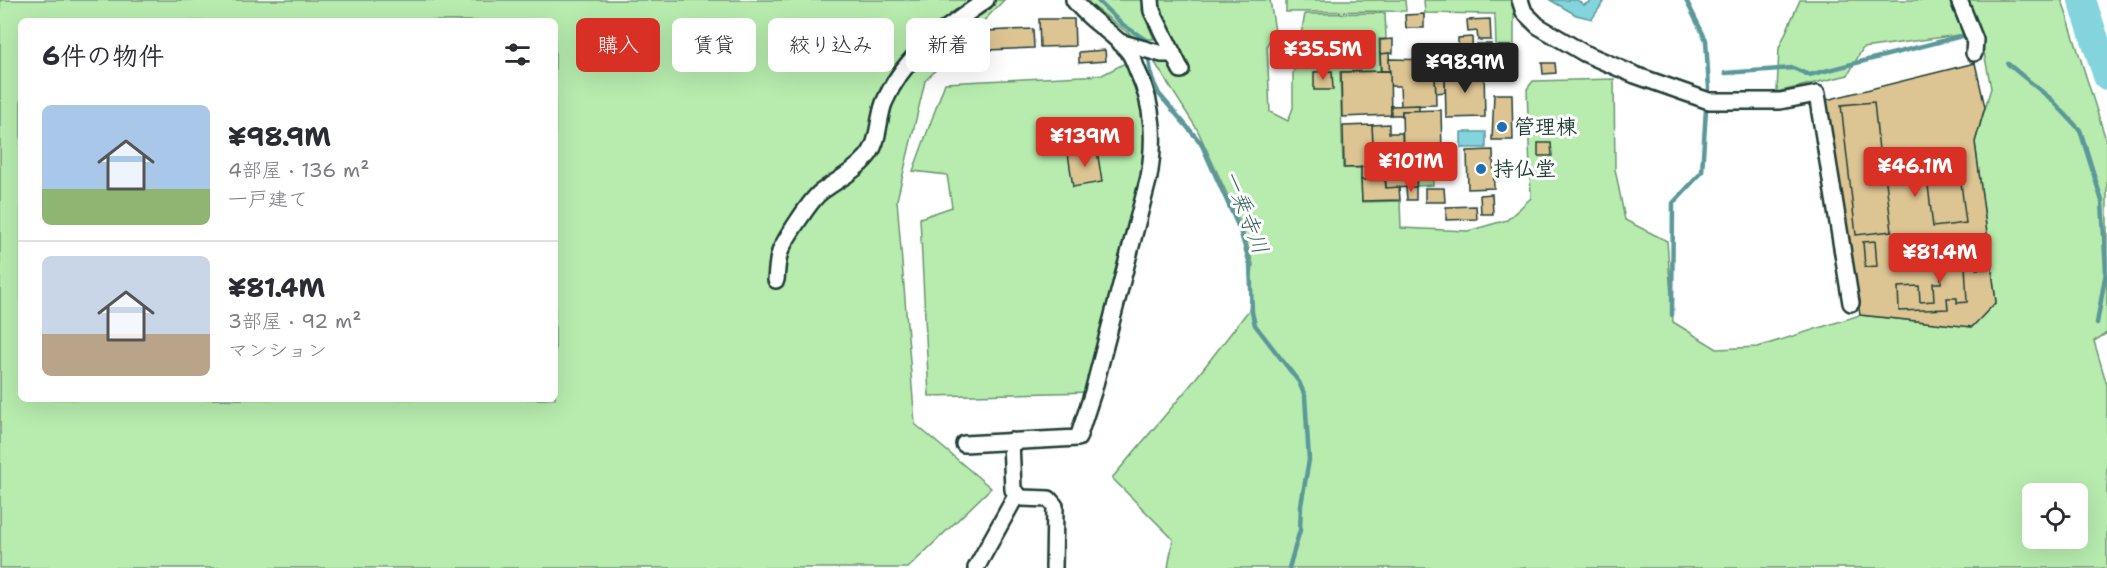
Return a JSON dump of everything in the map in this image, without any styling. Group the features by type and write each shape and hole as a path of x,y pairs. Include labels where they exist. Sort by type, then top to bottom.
{"street":[{"path":"776,280 780,251 810,203 818,193 866,159 875,145 883,106 906,63 934,38 986,0"},
{"path":"964,444 1078,438 1093,392 1149,177 1154,148 1152,116 1142,79 1129,52 1099,27 1074,0"},
{"path":"1151,0 1152,11 1167,54 1181,70"},
{"path":"1520,0 1524,12 1538,27 1584,54 1709,101 1780,100 1817,94 1851,303"},
{"path":"1959,0 1975,40 1974,53"},
{"path":"1119,42 1167,54"},
{"path":"1011,441 1013,490 1023,498 1049,499 1055,506 1054,568"},
{"path":"976,568 1017,494"}],"green space":[{"path":"0,0 1004,0 986,18 906,18 906,72 934,72 925,81 897,200 915,424 991,488 908,568 0,568"},
{"path":"1085,0 1143,0 1142,10 1154,39 1136,39"},
{"path":"1154,0 1270,0 1275,31 1267,45 1270,112 1288,121 1293,108 1293,74 1305,14 1385,13 1386,39 1379,39 1380,71 1340,72 1343,168 1361,168 1362,202 1400,201 1401,228 1468,231 1507,220 1531,198 1527,89 1533,81 1614,79 1615,169 1625,220 1667,241 1673,322 1717,349 1758,347 1860,315 1972,327 1996,302 1975,142 1991,88 1980,32 1863,48 1848,75 1777,92 1779,48 1800,0 2062,0 2107,143 2107,333 2094,341 2107,385 2107,568 1168,568 1173,539 1112,478 1189,387 1249,310 1253,264 1241,224 1197,129 1155,63 1180,55"},
{"path":"1286,0 1405,0 1406,11 1286,12"},
{"path":"1424,0 1514,0 1514,46 1496,46 1495,14 1425,13"},
{"path":"1133,59 1154,148 1093,392 929,396 920,218 952,207 947,175 913,171 945,83 1102,75"},
{"path":"1432,154 1433,185 1417,186 1416,155"}],"water":[{"path":"1550,0 1577,0 1584,5 1593,0 1605,0 1592,19 1576,15"},
{"path":"1461,132 1486,132 1486,148 1461,148"}],"building":[{"path":"1424,14 1424,28 1406,28 1405,15"},
{"path":"1039,19 1074,19 1075,46 1040,47"},
{"path":"1490,19 1491,40 1478,40 1477,31 1468,32 1467,20"},
{"path":"1033,29 1034,48 990,50 990,31"},
{"path":"1472,37 1473,71 1445,72 1444,53 1458,53 1458,38"},
{"path":"1393,39 1393,53 1380,54 1380,40"},
{"path":"1477,44 1491,44 1491,54 1477,55"},
{"path":"1494,46 1511,46 1512,61 1495,61"},
{"path":"1105,50 1106,61 1079,63 1079,52"},
{"path":"1389,53 1390,71 1381,71 1380,54"},
{"path":"1389,59 1435,60 1436,105 1401,106 1400,86 1390,86"},
{"path":"1488,61 1512,61 1512,71 1488,71"},
{"path":"1542,63 1555,63 1556,73 1543,74"},
{"path":"1975,63 1985,107 1975,142 1996,302 1972,327 1860,315 1826,100"},
{"path":"1484,70 1485,117 1446,118 1445,72"},
{"path":"1332,71 1333,90 1314,90 1314,72"},
{"path":"1390,71 1391,115 1342,117 1341,72"},
{"path":"1435,77 1445,77 1445,92 1436,93"},
{"name":"管理棟","path":"1494,94 1512,94 1513,140 1492,140"},
{"path":"1874,102 1880,160 1957,151 1966,223 1933,227 1926,169 1885,174 1892,231 1856,235 1841,105"},
{"path":"1419,105 1419,111 1402,111 1402,115 1391,115 1391,106"},
{"path":"1441,110 1442,153 1403,154 1402,111"},
{"path":"1389,124 1389,133 1402,133 1403,154 1415,154 1416,187 1386,188 1384,148 1373,149 1372,125"},
{"path":"1372,125 1374,167 1344,168 1343,126"},
{"path":"1538,143 1551,143 1552,156 1538,156"},
{"path":"1097,150 1102,182 1073,187 1068,154"},
{"name":"持仏堂","path":"1493,150 1494,188 1468,189 1467,151"},
{"path":"1456,156 1456,169 1434,170 1434,157"},
{"path":"1373,162 1385,162 1385,170 1374,171"},
{"path":"1361,167 1374,167 1374,180 1361,180"},
{"path":"1361,180 1385,180 1386,188 1399,187 1400,200 1362,201"},
{"path":"1406,187 1416,187 1416,200 1407,200"},
{"path":"1425,188 1444,188 1445,202 1425,202"},
{"path":"1492,194 1493,214 1481,214 1480,195"},
{"path":"1476,206 1477,219 1446,220 1446,207"},
{"path":"1987,238 1988,269 1976,269 1975,239"},
{"path":"1875,241 1877,266 1865,267 1863,242"},
{"path":"1964,247 1967,302 1957,303 1957,298 1947,298 1948,309 1899,311 1898,287 1919,286 1920,302 1934,301 1933,283 1941,283 1940,248"}],"waterway":[{"name":"一乗寺川","path":"1097,0 1122,24 1146,40 1152,79 1159,94 1201,143 1240,230 1250,264 1252,312 1255,325 1299,382 1305,396 1309,460 1301,505 1300,530 1289,568"},
{"path":"1686,0 1706,40 1709,89"},
{"path":"2082,0 2107,76"},
{"path":"1725,73 1793,68 1809,75 1962,36"},
{"path":"2008,64 2051,99 2080,130 2102,201 2106,272 2097,323"},
{"path":"1672,315 1673,203 1702,172 1706,109"}],"place":[{"name":"管理棟","path":"1502,127"},
{"name":"持仏堂","path":"1481,169"}]}
